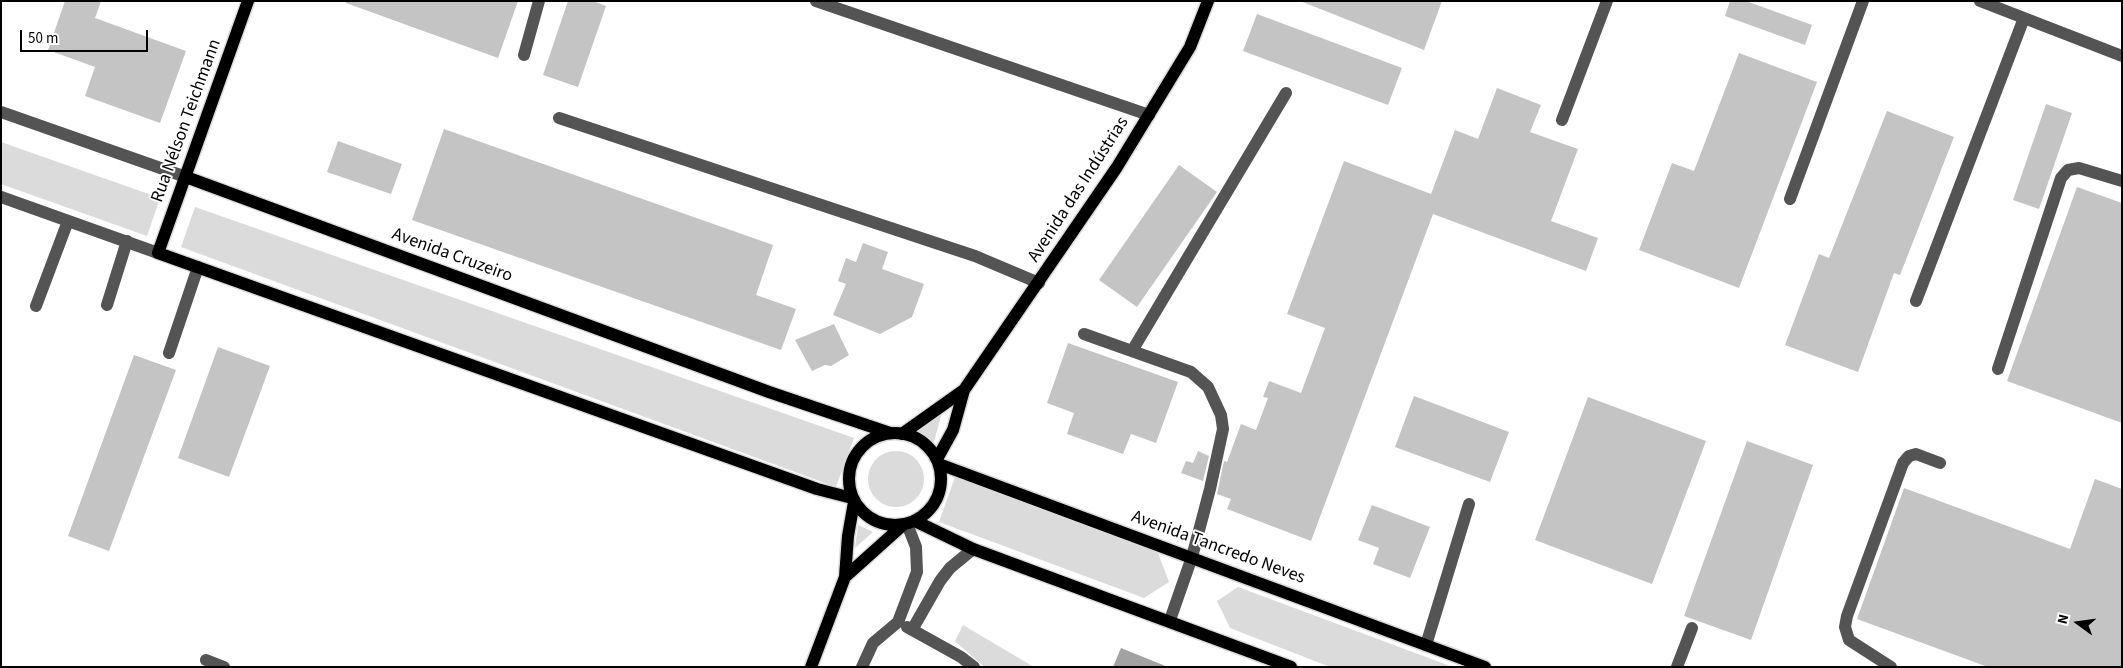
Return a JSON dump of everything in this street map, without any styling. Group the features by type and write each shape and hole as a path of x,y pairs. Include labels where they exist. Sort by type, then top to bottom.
{"main road":[{"name":"Rua Nélson Teichmann","path":"158,253 248,1"},
{"name":"Avenida das Indústrias","path":"964,390 1040,283 1149,115 1190,47 1208,1"},
{"name":"Avenida Cruzeiro","path":"186,177 769,392 896,433"},
{"path":"158,253 817,489 853,500"},
{"path":"964,390 896,433 875,437 863,446 854,458 849,472 849,487 853,500 863,513 874,521 888,526 908,523 1291,667"},
{"path":"845,577 908,523 926,513 934,503 939,491 938,462 953,430 964,390"},
{"path":"896,433 925,444 938,462"},
{"name":"Avenida Tancredo Neves","path":"938,462 1485,667"},
{"path":"811,667 845,577 853,500"}],"street":[{"path":"524,54 539,1"},
{"path":"816,1 1149,115"},
{"path":"1562,120 1607,1"},
{"path":"1790,199 1862,1"},
{"path":"1980,1 2122,56"},
{"path":"1916,301 2024,18"},
{"path":"1132,351 1286,93"},
{"name":"Avenida Cruzeiro","path":"1,112 186,177"},
{"path":"559,118 975,256 1040,283"},
{"path":"1998,369 2061,178 2068,170 2079,168 2122,181"},
{"path":"1,197 158,253"},
{"path":"36,306 68,221"},
{"path":"107,305 127,242"},
{"path":"169,353 198,267"},
{"path":"1084,334 1191,372 1199,377 1216,401 1221,415 1223,429 1192,557 1170,620"},
{"path":"1891,667 1849,640 1845,627 1847,616 1903,463 1909,456 1916,454 1940,463"},
{"path":"1426,645 1469,504"},
{"path":"862,667 873,643 898,622 917,566 916,547 908,523"},
{"path":"912,630 950,568 973,549"},
{"path":"898,622 961,657 974,667"},
{"path":"1677,667 1692,628"},
{"path":"206,660 224,667"}],"shaded area":[{"path":"1,142 160,198 147,236 1,184"},
{"path":"195,207 854,438 836,487 181,247"},
{"path":"943,409 934,442 914,431"},
{"path":"890,451 902,451 912,455 920,463 924,479 920,495 912,503 902,507 890,507 880,503 872,495 868,485 868,473 872,463 880,455"},
{"path":"955,477 1158,553 1169,582 1144,598 939,522"},
{"path":"858,525 873,532 855,548"},
{"path":"1238,587 1453,667 1330,667 1230,628 1217,601"},
{"path":"963,625 1034,667 984,667 955,641"},
{"path":"1121,648 1168,667 1113,667"}],"building":[{"path":"65,1 101,1 95,18 186,51 160,123 85,96 95,67 48,50"},
{"path":"346,1 518,1 498,58 346,3"},
{"path":"568,1 593,1 606,6 578,87 543,75"},
{"path":"1300,1 1442,1 1424,50"},
{"path":"1730,1 1746,1 1812,25 1805,45 1725,16"},
{"path":"1257,14 1402,68 1388,105 1243,51"},
{"path":"1739,53 1817,82 1739,288 1639,250 1672,163 1694,171"},
{"path":"1497,88 1541,105 1530,132 1578,149 1551,221 1598,238 1586,271 1433,214 1311,541 1227,509 1231,499 1217,494 1224,461 1227,462 1241,424 1256,430 1268,398 1263,397 1269,381 1301,393 1325,328 1287,314 1344,161 1431,194 1455,130 1478,139"},
{"path":"2046,104 2072,113 2039,209 2013,200"},
{"path":"1887,111 1954,137 1900,275 1894,273 1858,372 1785,345 1819,254 1829,258"},
{"path":"444,129 773,245 756,295 796,309 781,350 412,220"},
{"path":"338,141 402,164 391,194 327,172"},
{"path":"1179,165 1217,192 1137,307 1099,280"},
{"path":"2077,187 2122,203 2122,423 2007,381"},
{"path":"863,243 888,252 882,269 924,284 912,317 880,334 833,315 846,284 838,281 846,258 856,262"},
{"path":"834,324 849,355 831,366 825,365 812,371 795,340"},
{"path":"1068,343 1178,382 1156,443 1131,434 1123,454 1067,434 1074,413 1047,403"},
{"path":"218,347 270,366 229,477 178,458"},
{"path":"134,355 176,370 109,551 68,536"},
{"path":"1414,396 1509,432 1490,482 1395,447"},
{"path":"1588,397 1706,441 1652,584 1535,540"},
{"path":"1747,441 1813,465 1751,640 1684,616"},
{"path":"1198,451 1209,456 1203,481 1181,473 1186,461 1193,463"},
{"path":"2095,479 2122,489 2122,667 1988,667 1857,619 1904,488 2070,549"},
{"path":"1372,505 1430,527 1410,578 1373,564 1379,548 1358,540"}]}
